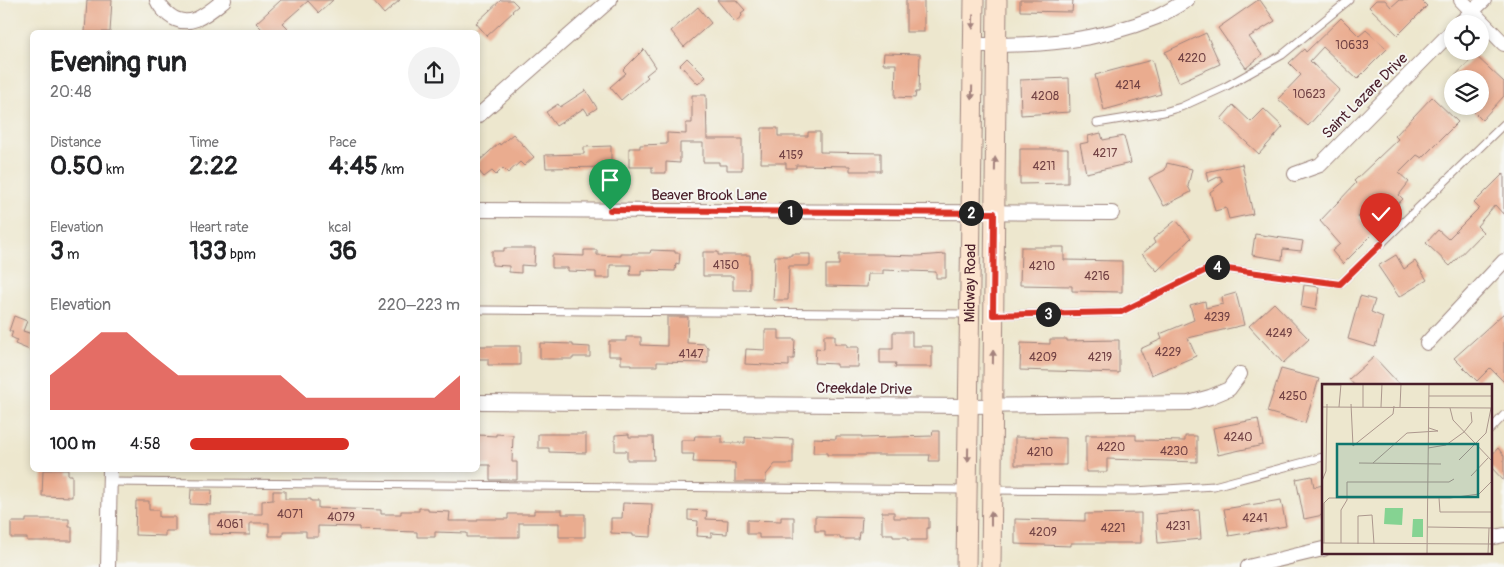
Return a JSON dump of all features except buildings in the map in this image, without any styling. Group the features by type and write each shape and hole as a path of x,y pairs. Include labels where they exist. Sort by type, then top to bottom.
{"main road":[{"name":"Midway Road","path":"966,567 974,0"},
{"name":"Midway Road","path":"991,567 997,0"}],"street":[{"path":"157,0 160,8 176,20 196,20 206,15 224,0"},
{"path":"480,114 610,0"},
{"path":"973,45 1047,44 1073,41 1118,31 1159,16 1187,0"},
{"path":"1461,0 1504,44"},
{"path":"1468,15 1484,0"},
{"name":"Saint Lazare Drive","path":"1295,174 1320,165 1444,39"},
{"name":"Beaver Brook Lane","path":"480,210 1112,213"},
{"path":"1427,343 1504,261"},
{"name":"Creekdale Drive","path":"480,402 969,406 1189,403 1210,398 1229,389 1240,374"},
{"path":"108,567 110,476"},
{"path":"1248,567 1322,548"}],"lane":[{"path":"1098,123 1164,112 1181,107 1248,76 1282,55 1349,0"},
{"path":"993,315 1121,312 1212,267 1340,284 1504,124"},
{"path":"480,310 970,314"},
{"path":"1492,428 1504,415"},
{"path":"992,490 1135,491 1214,486 1322,457"},
{"path":"110,476 967,490"}],"route":[{"path":"610,210 994,213 993,315 1121,312 1212,267 1340,284 1381,244"}]}
